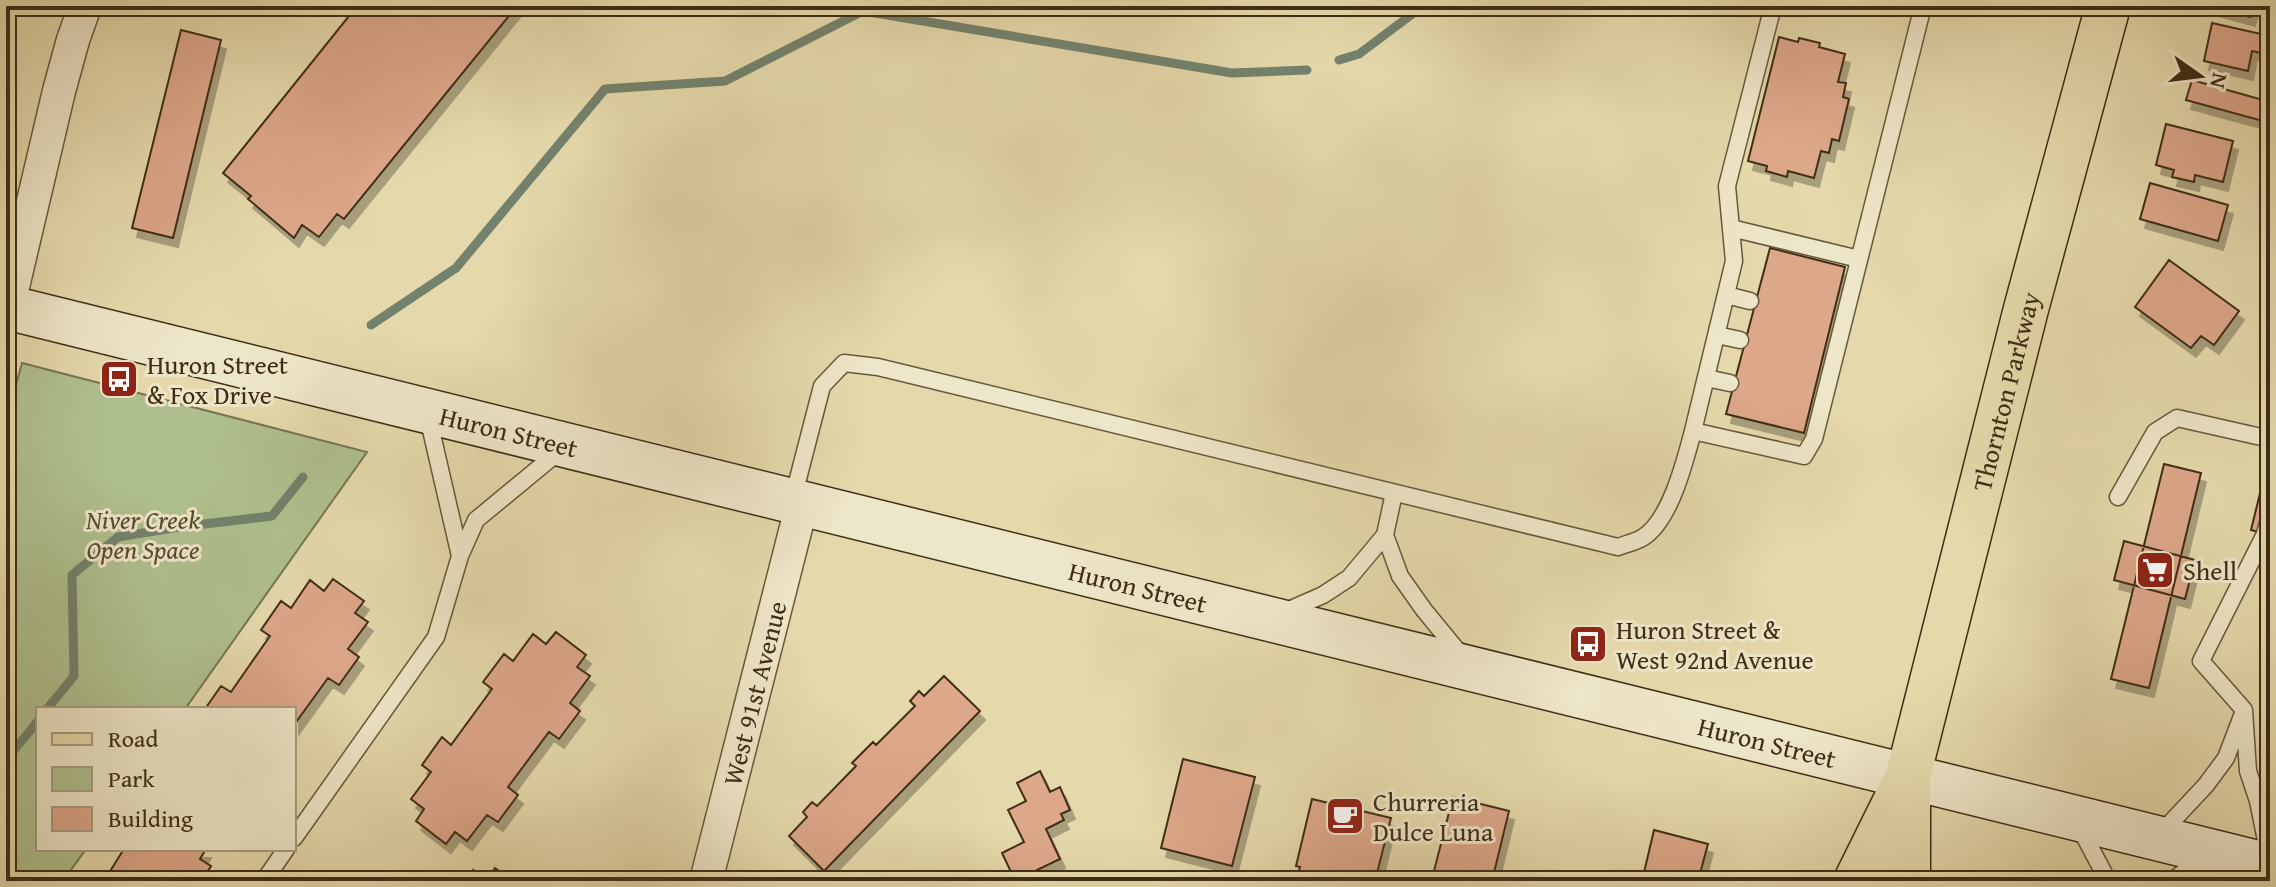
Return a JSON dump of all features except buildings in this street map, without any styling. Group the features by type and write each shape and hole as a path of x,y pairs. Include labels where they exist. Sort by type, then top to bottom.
{"main road":[{"name":"Thornton Parkway","path":"1856,881 1908,776 2026,309 2108,6"},
{"name":"Huron Street","path":"7,308 2156,838 2270,863"},
{"name":"Thornton Parkway","path":"1908,776 1908,881"}],"street":[{"path":"7,308 59,91 85,6"},
{"name":"West 91st Avenue","path":"706,881 798,503"}],"lane":[{"path":"798,503 822,386 844,363 878,367 1618,547 1644,538 1665,512 1680,475 1717,335 1734,261 1727,186 1773,6"},
{"path":"1693,431 1804,456 1814,439 1818,404 1859,259 1918,7"},
{"path":"1731,228 1859,259"},
{"path":"1726,295 1750,301"},
{"path":"1717,335 1740,340"},
{"path":"1706,378 1730,383"},
{"path":"427,411 460,556"},
{"path":"2118,497 2155,432 2177,418 2270,439"},
{"path":"296,835 436,637 460,556 476,520 567,446"},
{"path":"1270,619 1323,595 1349,578 1385,535 1394,493"},
{"path":"2270,515 2265,534 2201,661 2244,710 2248,771 2258,801 2270,863"},
{"path":"1385,535 1400,576 1473,669"},
{"path":"2156,838 2206,785 2226,758 2244,710"},
{"path":"2074,817 2108,881"},
{"path":"264,881 285,851"},
{"path":"2172,881 2211,851"}],"green space":[{"name":"Niver Creek Open Space","path":"22,363 367,452 186,707 36,707 36,851 85,851 63,881 6,881 6,422"}],"waterway":[{"path":"1339,60 1359,54 1423,6"},
{"path":"371,325 456,268 605,89 725,81 863,11 1232,73 1307,70"},
{"path":"49,707 74,676 72,575 118,537 272,516 303,477"},
{"path":"6,760 36,723"}],"place":[{"name":"Huron Street & Fox Drive","path":"119,379"},
{"name":"Shell","path":"2155,570"},
{"name":"Huron Street & West 92nd Avenue","path":"1588,644"},
{"name":"Churreria Dulce Luna","path":"1345,816"}]}
